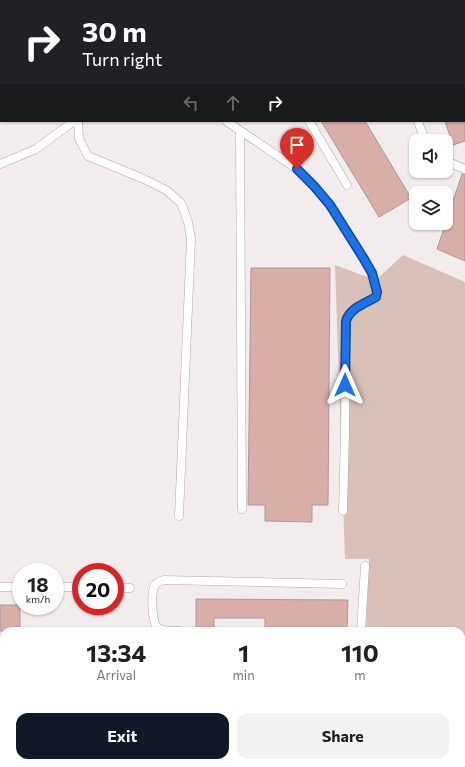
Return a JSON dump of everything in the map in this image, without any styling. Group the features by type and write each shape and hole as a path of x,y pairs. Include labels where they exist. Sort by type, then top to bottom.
{"lane":[{"path":"0,164 36,149 73,122"},
{"path":"78,122 79,139 88,156 144,179 166,190 181,203 188,222 191,239 179,516"},
{"path":"227,122 297,169 314,186 330,205 372,273 377,292 376,297 351,311 348,314 346,321 343,511"},
{"path":"310,122 347,185"},
{"path":"418,122 423,134"},
{"path":"240,131 242,509"},
{"path":"453,163 465,168"},
{"path":"361,627 365,566"},
{"path":"157,627 153,620 154,587 157,583 164,580 342,584"},
{"path":"0,587 12,587"},
{"path":"124,588 130,588"}],"shaded area":[{"path":"403,255 465,282 465,627 366,627 369,559 345,559 335,265 376,280"}],"building":[{"path":"322,122 366,122 409,195 409,199 379,217"},
{"path":"445,122 465,122 465,141 453,145 453,134 449,134"},
{"path":"462,174 465,174 465,261 437,249 443,230 453,230 453,201"},
{"path":"251,268 330,268 328,505 312,505 312,522 265,521 265,505 248,505"},
{"path":"196,599 348,600 347,627 265,627 265,618 214,618 214,627 196,627"},
{"path":"0,605 12,605 12,615 20,615 20,627 0,627"}],"route":[{"path":"297,169 330,205 372,273 377,292 376,297 365,304 354,308 348,314 346,321 345,385"}]}
